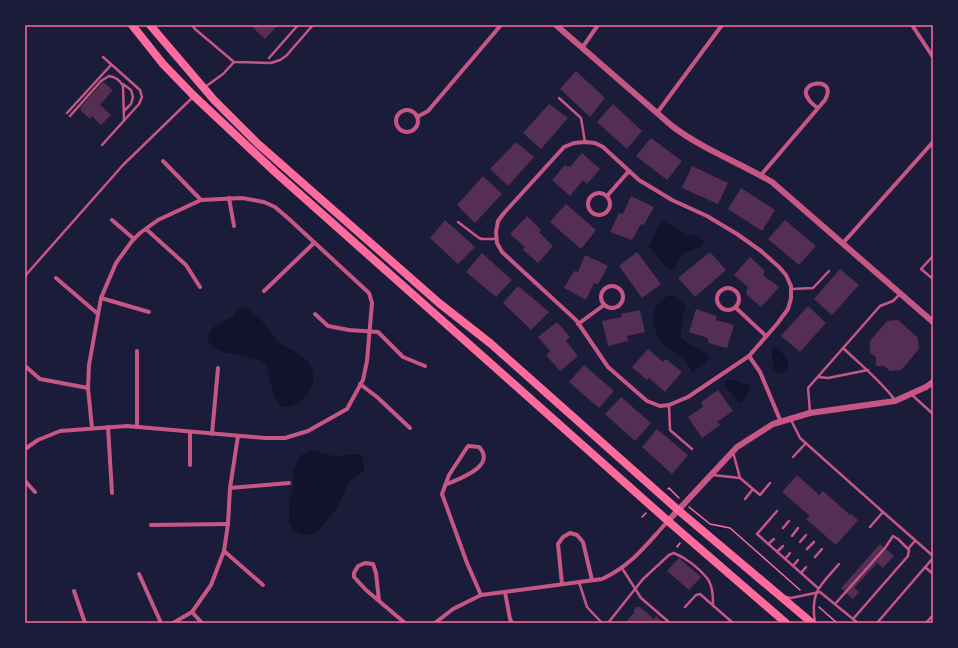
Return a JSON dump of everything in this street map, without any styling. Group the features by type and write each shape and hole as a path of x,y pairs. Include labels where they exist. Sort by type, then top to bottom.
{"main road":[{"path":"132,25 163,64 194,96 286,182 668,521 786,623"},
{"path":"150,25 204,88 257,143 439,303 490,343 558,402 678,510 812,623"}],"street":[{"path":"417,117 428,111 501,25"},
{"path":"556,25 686,137 772,182 933,322"},
{"path":"582,48 598,25"},
{"path":"657,113 722,25"},
{"path":"912,25 933,57"},
{"path":"761,175 825,100 828,95 826,88 821,84 814,83 808,87 806,94 809,100 818,108"},
{"path":"404,110 411,111 417,117 417,126 408,131 402,130 396,121 399,114 404,110"},
{"path":"584,142 595,144 603,147 629,171 639,180 672,200 707,216 761,251 786,275 791,289 791,298 788,309 749,356 688,398 669,405 660,406 647,401 608,367 578,324 550,295 502,252 497,239 496,232 498,221 564,147 574,143 584,142"},
{"path":"843,243 933,142"},
{"path":"163,161 201,200"},
{"path":"607,196 629,171"},
{"path":"599,192 607,196 610,205 607,212 596,215 590,211 588,208 588,201 592,195 599,192"},
{"path":"229,198 234,226"},
{"path":"25,449 38,440 60,431 92,428 127,426 264,438 285,438 308,431 347,408 363,380 367,361 372,303 369,293 289,219 275,207 264,202 242,198 201,200 158,220 134,239 116,263 101,298 89,365 88,388 92,428"},
{"path":"112,220 134,239"},
{"path":"146,229 186,265 200,287"},
{"path":"264,291 314,242"},
{"path":"56,278 98,314"},
{"path":"616,286 622,291 624,299 620,305 610,308 604,305 601,294 605,288 616,286"},
{"path":"732,288 737,293 739,301 736,308 733,310 725,310 719,306 717,303 717,296 721,290 732,288"},
{"path":"101,298 149,312"},
{"path":"578,324 604,305"},
{"path":"736,308 766,336"},
{"path":"315,314 328,326 349,330 378,332 403,357 425,366"},
{"path":"137,351 137,427"},
{"path":"749,356 760,372 781,422"},
{"path":"25,366 40,379 88,388"},
{"path":"212,434 218,368"},
{"path":"436,623 453,609 481,595 602,579 622,568 633,559 737,447 773,424 810,414 895,401 926,387 933,382"},
{"path":"360,384 377,397 410,428"},
{"path":"108,427 112,493"},
{"path":"190,432 190,465"},
{"path":"173,623 192,612 211,585 224,551 228,524 230,488 238,436"},
{"path":"445,484 461,479 475,470 482,462 484,452 479,447 468,446 449,475 445,484 442,494 467,563 481,595"},
{"path":"25,481 35,492"},
{"path":"230,488 289,483"},
{"path":"151,525 228,524"},
{"path":"562,584 558,544 563,537 570,532 577,535 583,542 592,580"},
{"path":"224,551 263,585"},
{"path":"379,601 376,573 373,564 365,563 358,566 354,573 354,577 366,590 379,601 405,623"},
{"path":"139,574 161,623"},
{"path":"74,591 85,623"},
{"path":"505,592 512,623"},
{"path":"192,612 202,623"}],"lane":[{"path":"192,25 234,62 271,63 286,56 313,25"},
{"path":"269,58 298,25"},
{"path":"102,145 139,104 142,96 140,90 103,57"},
{"path":"204,88 223,74 234,62"},
{"path":"67,113 111,64"},
{"path":"70,116 106,77 109,76 115,77 133,94 133,100 124,112"},
{"path":"120,81 123,86 124,120"},
{"path":"25,276 123,165 194,96"},
{"path":"560,98 581,118 584,142"},
{"path":"458,222 479,238 497,239"},
{"path":"933,256 921,269 933,279"},
{"path":"791,289 813,288 829,271"},
{"path":"810,414 808,388 880,306 893,301 900,293"},
{"path":"843,348 868,370 895,401"},
{"path":"817,377 828,378 868,370"},
{"path":"910,394 933,414"},
{"path":"669,405 670,430 692,449"},
{"path":"791,419 800,438 933,557 876,623"},
{"path":"793,457 806,443"},
{"path":"733,451 740,478"},
{"path":"711,474 740,478 760,495 770,483"},
{"path":"745,499 753,489"},
{"path":"777,510 757,534 818,588"},
{"path":"870,527 883,512"},
{"path":"783,528 789,521"},
{"path":"792,536 798,528"},
{"path":"800,542 806,535"},
{"path":"835,604 885,548 893,536 898,539 908,549 908,556 853,619"},
{"path":"768,544 774,539"},
{"path":"908,549 915,541"},
{"path":"807,550 814,542"},
{"path":"777,552 783,546"},
{"path":"815,557 822,549"},
{"path":"608,623 643,579 669,555 674,553 684,558 708,579 713,592 714,606"},
{"path":"785,559 790,553"},
{"path":"793,566 798,560"},
{"path":"815,623 813,602 815,592 839,564"},
{"path":"801,573 806,567"},
{"path":"925,567 933,574"},
{"path":"622,568 641,598 670,623"},
{"path":"579,582 587,607 602,623"},
{"path":"781,596 791,598 820,592 858,623"},
{"path":"685,607 696,595 700,594 733,623"},
{"path":"926,623 933,615"}],"path":[{"path":"669,488 684,503 710,524 730,528 805,595"},
{"path":"813,602 837,623"}],"shaded area":[{"path":"665,222 686,234 697,236 704,241 701,246 682,254 675,268 670,271 649,247 660,223"},
{"path":"670,295 676,296 685,306 681,338 709,356 706,363 692,372 687,363 663,344 657,336 654,322 654,312 658,304"},
{"path":"246,307 264,323 280,343 303,357 312,368 314,378 312,387 307,395 295,405 281,407 274,395 266,365 261,360 223,352 215,348 208,341 209,333 216,325 232,317 237,310"},
{"path":"776,347 788,362 787,369 778,374 773,369 772,348"},
{"path":"726,380 736,380 743,384 751,385 744,401 740,403 725,386"},
{"path":"311,450 333,456 359,455 364,463 364,471 349,482 336,510 315,533 303,535 294,532 289,523 289,502 293,488 293,472 300,456"}],"building":[{"path":"250,25 278,25 265,39"},
{"path":"576,71 605,98 590,117 560,89"},
{"path":"103,82 113,90 100,105 111,115 101,125 92,116 90,119 80,110 80,108"},
{"path":"549,104 568,118 541,149 523,133"},
{"path":"613,104 642,131 627,149 597,122"},
{"path":"651,138 682,161 667,180 636,156"},
{"path":"516,142 534,157 508,186 490,169"},
{"path":"582,153 600,169 587,184 583,180 570,196 552,180 565,165 570,167"},
{"path":"692,166 728,183 718,204 682,188"},
{"path":"483,176 502,194 475,223 457,205"},
{"path":"741,188 775,210 762,231 728,209"},
{"path":"631,196 654,207 644,225 641,224 632,240 610,232 619,213 623,214"},
{"path":"566,204 596,230 581,249 550,222"},
{"path":"527,216 541,230 539,232 553,246 538,263 523,250 525,247 510,234"},
{"path":"445,220 475,247 458,264 430,238"},
{"path":"785,220 816,246 799,265 768,239"},
{"path":"637,252 661,284 642,298 619,266"},
{"path":"710,252 726,270 695,297 678,278"},
{"path":"482,253 512,280 496,297 466,272"},
{"path":"585,255 608,266 598,284 594,283 586,300 564,288 574,271 578,272"},
{"path":"750,257 765,271 763,275 779,287 761,307 746,294 748,287 734,275"},
{"path":"840,269 859,285 832,315 814,299"},
{"path":"518,286 549,312 531,330 503,303"},
{"path":"808,306 826,323 800,352 781,336"},
{"path":"696,309 716,316 716,320 734,325 727,348 708,343 708,338 689,332"},
{"path":"640,310 645,332 627,336 628,341 608,346 602,321 622,317 621,314"},
{"path":"898,320 918,338 919,349 901,370 890,371 884,366 876,366 876,357 870,353 870,341 887,321"},
{"path":"557,322 570,337 566,341 578,356 560,371 546,355 550,351 538,337"},
{"path":"648,349 663,362 666,359 682,372 665,392 649,378 647,380 632,367"},
{"path":"584,365 614,391 599,408 569,382"},
{"path":"718,390 733,411 717,422 720,425 702,438 688,417 703,407 701,402"},
{"path":"621,397 651,423 635,441 605,414"},
{"path":"657,429 688,455 672,474 642,447"},
{"path":"797,475 819,495 823,491 850,515 851,514 858,520 836,545 806,519 810,516 782,492"},
{"path":"880,544 894,556 883,568 877,563 854,588 859,592 853,599 841,588"},
{"path":"679,558 701,577 689,590 667,571"},
{"path":"636,607 640,607 654,619 656,616 664,623 627,623 626,622 634,613"}]}
